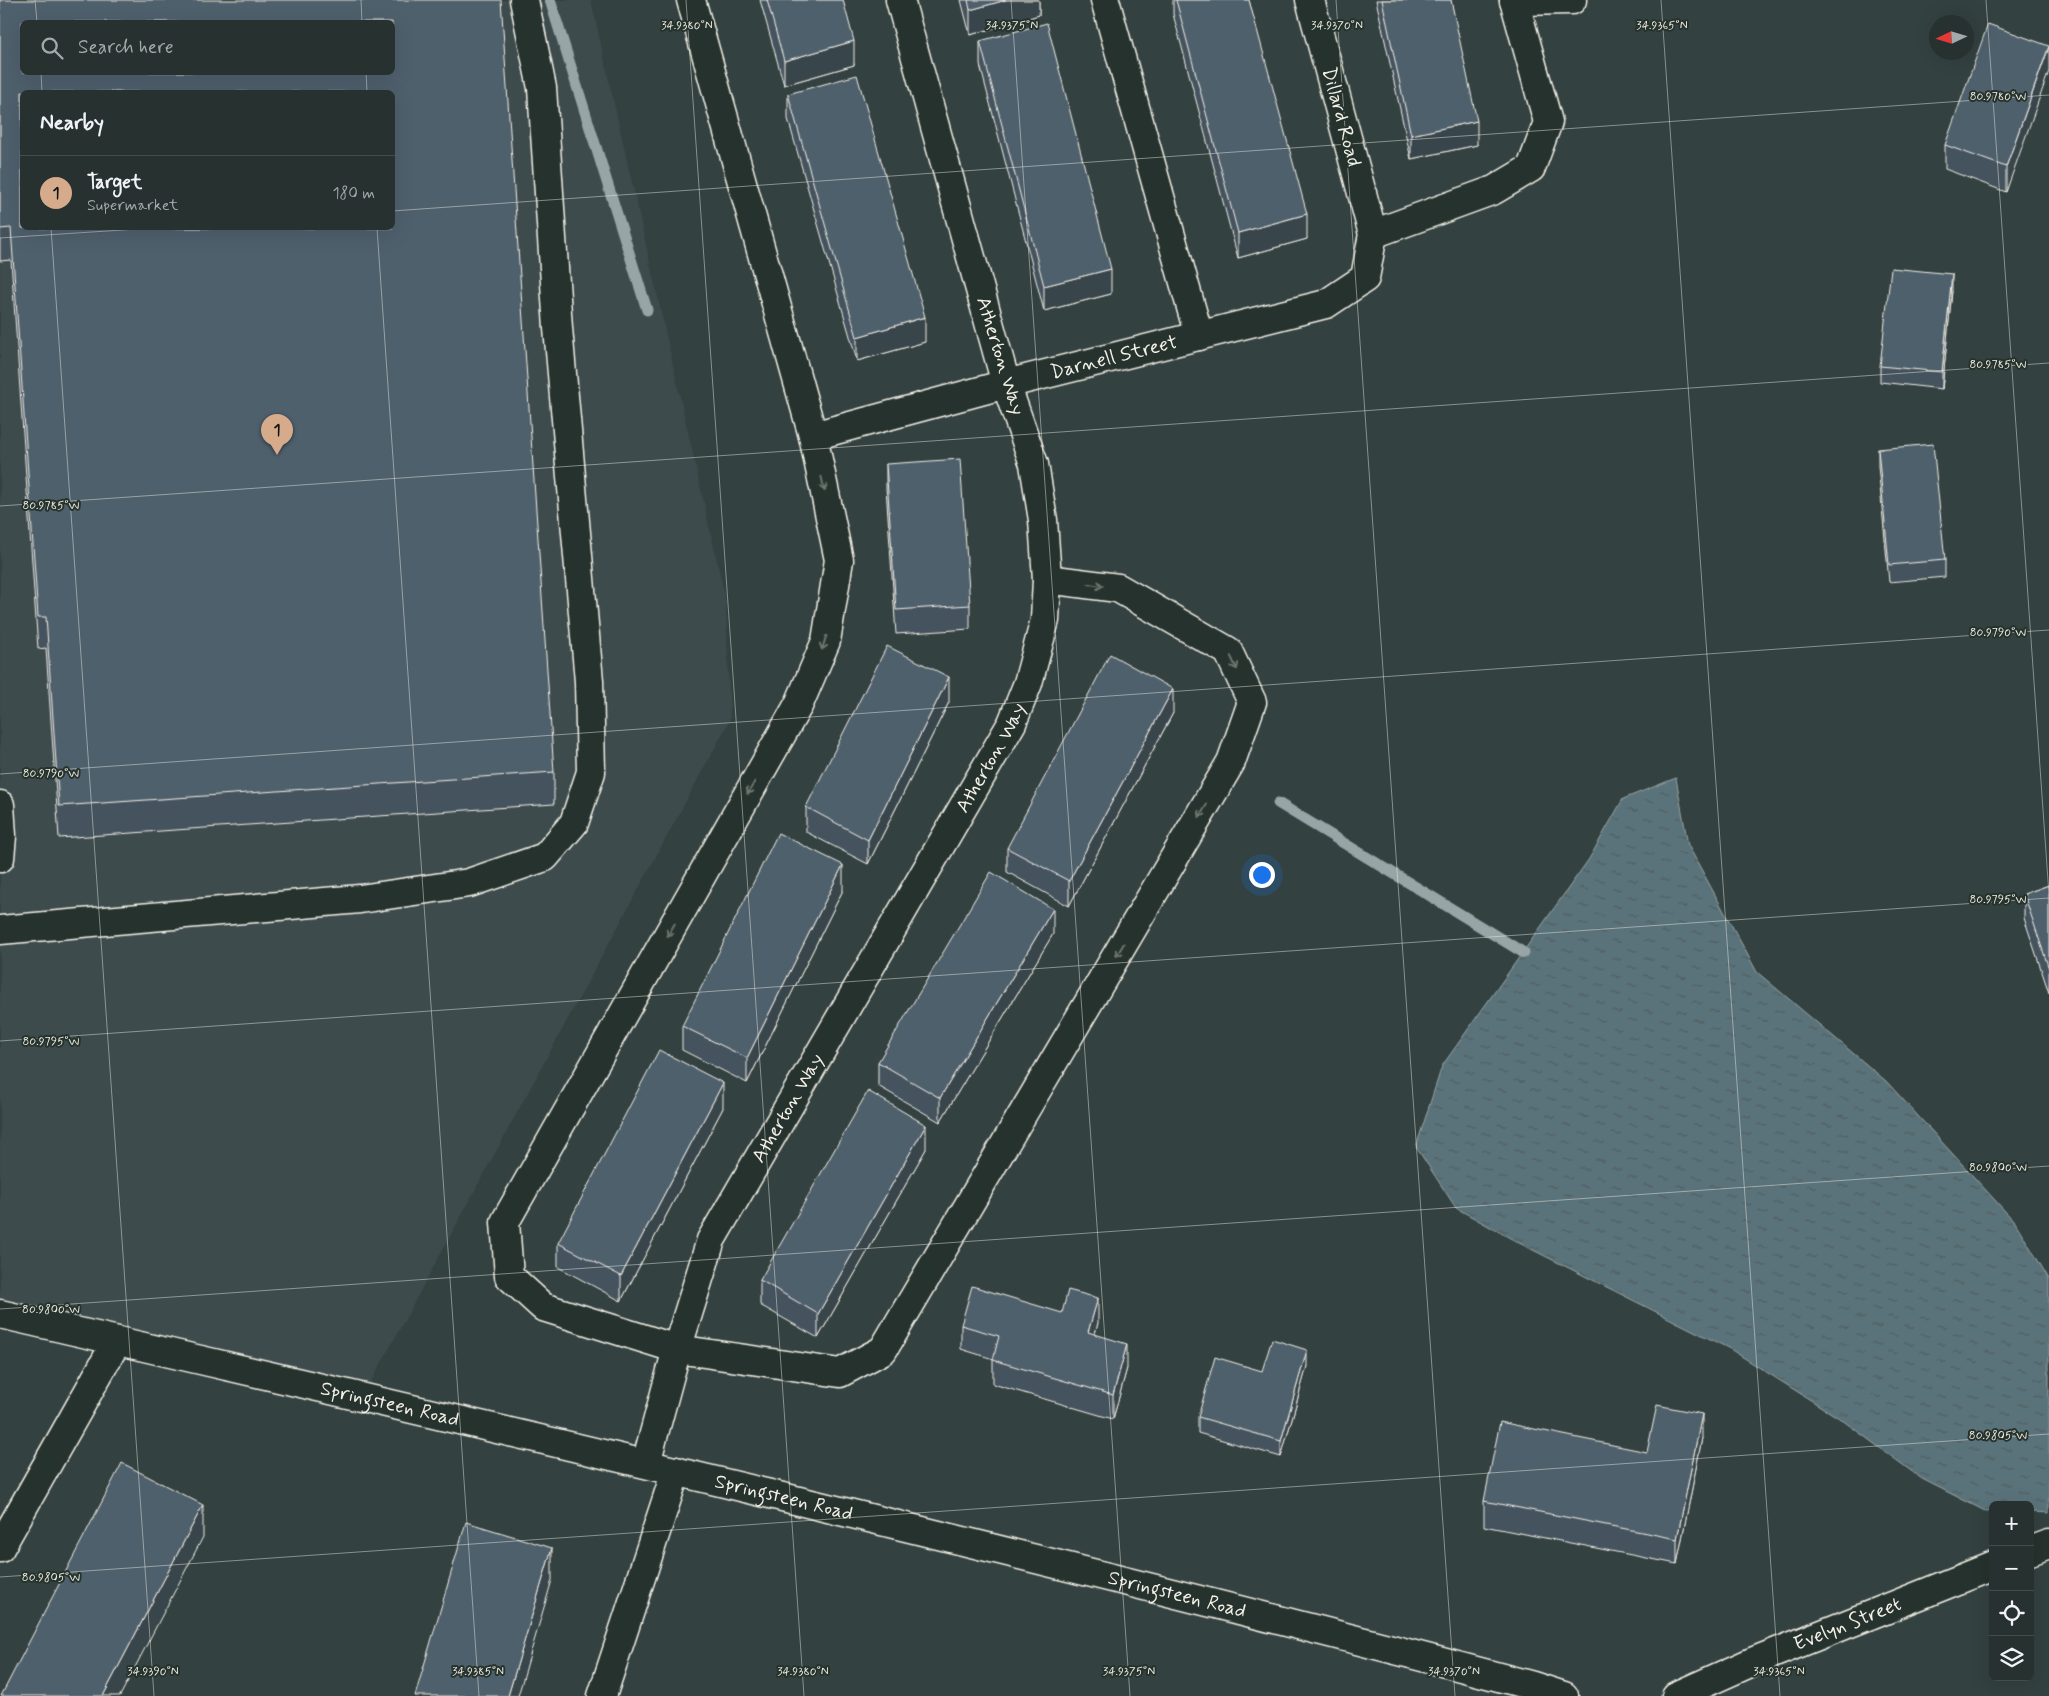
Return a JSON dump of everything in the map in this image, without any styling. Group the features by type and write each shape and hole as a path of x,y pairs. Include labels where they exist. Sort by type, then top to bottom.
{"street":[{"path":"0,930 360,899 469,883 545,857 574,822 591,772 589,681 558,328 542,88 524,0"},
{"path":"691,0 813,436 839,560 826,641 799,704 505,1222 509,1276 543,1307 677,1349 840,1373 883,1350 1231,762 1252,702 1228,651 1118,588 1048,579"},
{"name":"Atherton Way","path":"646,1463 677,1349 711,1240 1012,723 1028,682 1045,620 1048,579 1043,520 1034,464 1006,384 900,0"},
{"path":"1105,0 1199,336"},
{"name":"Dillard Road","path":"1310,0 1373,234"},
{"path":"1373,234 1494,190 1531,168 1548,122 1514,1 1572,0"},
{"name":"Darnell Street","path":"813,436 1006,384 1326,304 1365,278 1373,234"},
{"path":"0,805 2,836 0,858"},
{"name":"Springsteen Road","path":"0,1314 646,1463 1245,1610 1533,1686 1564,1696"},
{"path":"0,1548 118,1341"},
{"path":"602,1696 676,1471"},
{"path":"2034,1550 2049,1544"},
{"name":"Evelyn Street","path":"1676,1696 1752,1662 1989,1568"}],"shaded area":[{"path":"0,0 591,0 726,601 730,720 363,1397 0,1314"}],"water":[{"path":"1676,778 1688,845 1757,972 1886,1081 2015,1222 2049,1279 2049,1513 2034,1512 2034,1501 1989,1501 1989,1511 1985,1511 1922,1479 1842,1420 1730,1349 1519,1243 1456,1208 1416,1147 1442,1066 1589,859 1623,799"}],"building":[{"path":"0,0 501,0 554,772 59,806 46,617 38,617 11,228 0,229"},
{"path":"767,0 843,0 854,41 784,61"},
{"path":"968,0 1006,0 970,10"},
{"path":"1176,0 1249,0 1307,214 1238,233"},
{"path":"1382,0 1451,0 1477,121 1411,135"},
{"path":"1047,23 1111,269 1044,286 980,41"},
{"path":"1988,24 2049,46 2006,167 1945,145"},
{"path":"857,75 925,317 857,337 788,94"},
{"path":"1891,268 1952,274 1942,372 1880,366"},
{"path":"1933,444 1945,560 1889,565 1878,449"},
{"path":"960,459 970,605 896,610 886,464"},
{"path":"887,646 949,677 868,840 806,807"},
{"path":"1110,654 1173,689 1069,881 1007,848"},
{"path":"778,833 843,865 747,1058 682,1026"},
{"path":"991,872 1053,909 940,1098 878,1062"},
{"path":"2049,885 2049,969 2024,894"},
{"path":"659,1050 723,1083 621,1276 558,1243"},
{"path":"868,1091 926,1125 818,1314 760,1280"},
{"path":"972,1286 1062,1313 1068,1290 1098,1298 1088,1332 1127,1344 1113,1395 993,1360 999,1336 961,1325"},
{"path":"1272,1339 1307,1350 1281,1441 1198,1417 1215,1357 1262,1371"},
{"path":"1657,1405 1702,1414 1677,1539 1484,1501 1500,1422 1647,1452"},
{"path":"122,1463 203,1505 103,1696 1,1696"},
{"path":"466,1522 552,1548 508,1696 415,1696"}],"waterway":[{"path":"550,0 647,310"},
{"path":"1278,803 1524,953"}],"place":[{"name":"Target","path":"277,455"}]}
